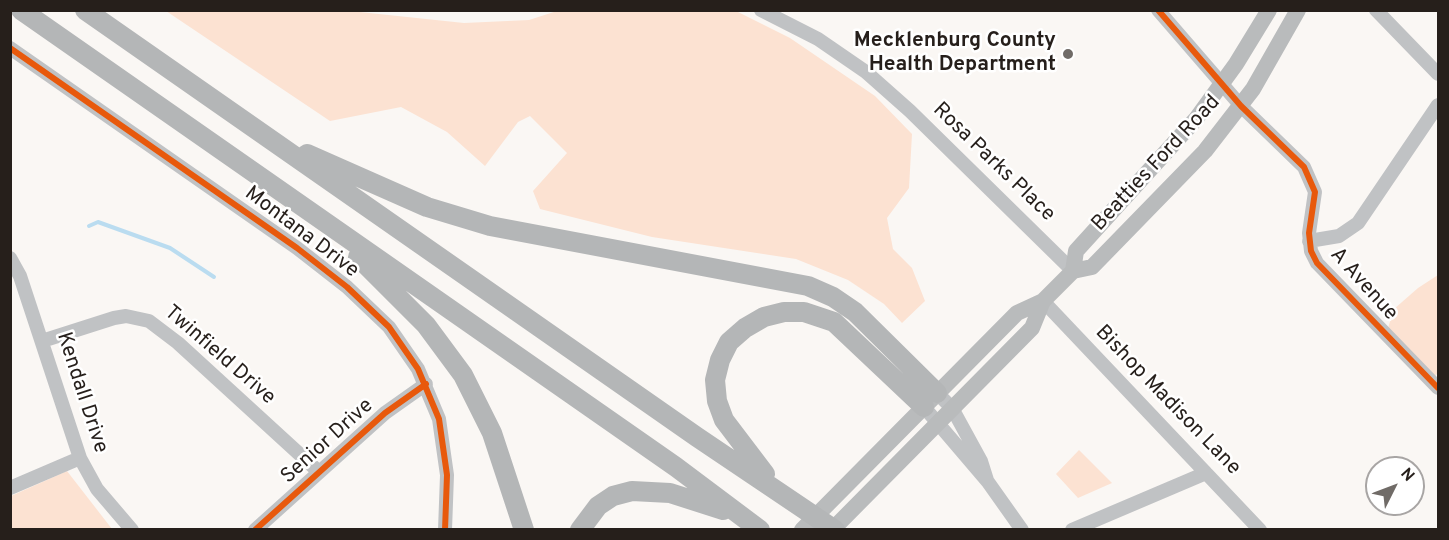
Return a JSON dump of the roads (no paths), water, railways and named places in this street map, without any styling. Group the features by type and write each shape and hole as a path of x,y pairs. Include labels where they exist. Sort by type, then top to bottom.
{"highway":[{"path":"21,10 676,467 760,530"},
{"path":"85,10 833,530"},
{"path":"263,134 398,195 490,226 780,279 815,288 855,312 931,400"},
{"path":"320,219 419,318 452,358 474,393 492,433 524,530"},
{"path":"778,490 729,429 720,411 715,390 717,370 724,351 736,335 755,322 774,314 794,311 815,314 834,322 931,400"},
{"path":"579,530 591,512 605,500 622,493 642,490 670,493 742,517"}],"main road":[{"name":"Beatties Ford Road","path":"1073,271 1076,251 1184,133 1223,84 1269,10"},
{"name":"Beatties Ford Road","path":"802,530 1017,313 1043,301 1073,271 1092,267 1198,159 1241,106 1299,10"},
{"name":"Beatties Ford Road","path":"833,530 1032,328 1043,301"}],"street":[{"name":"Rosa Parks Place","path":"762,10 818,39 866,72 910,111 1073,271"},
{"name":"A Avenue","path":"1158,10 1241,106 1298,160 1309,175 1316,200 1309,241 1321,268 1438,388"},
{"path":"1376,10 1438,74"},
{"name":"Montana Drive","path":"10,48 272,229 347,287 399,339 426,384 439,419 446,456 448,497 446,530"},
{"path":"1309,241 1339,236 1358,223 1438,105"},
{"name":"Kendall Drive","path":"10,258 20,276 80,458 97,489 132,530"},
{"name":"Bishop Madison Lane","path":"1043,301 1260,530"},
{"name":"Twinfield Drive","path":"42,341 114,318 126,316 149,321 178,343 319,472"},
{"name":"Senior Drive","path":"255,530 396,404 426,384"},
{"path":"931,400 952,408 981,461 987,482"},
{"path":"931,400 938,422 972,468 987,482 1022,530"},
{"path":"10,488 80,458"},
{"path":"1072,530 1206,473"}],"waterway":[{"path":"89,226 98,222 170,248 214,277"}],"place":[{"name":"Mecklenburg County Health Department","path":"1068,54"}]}
